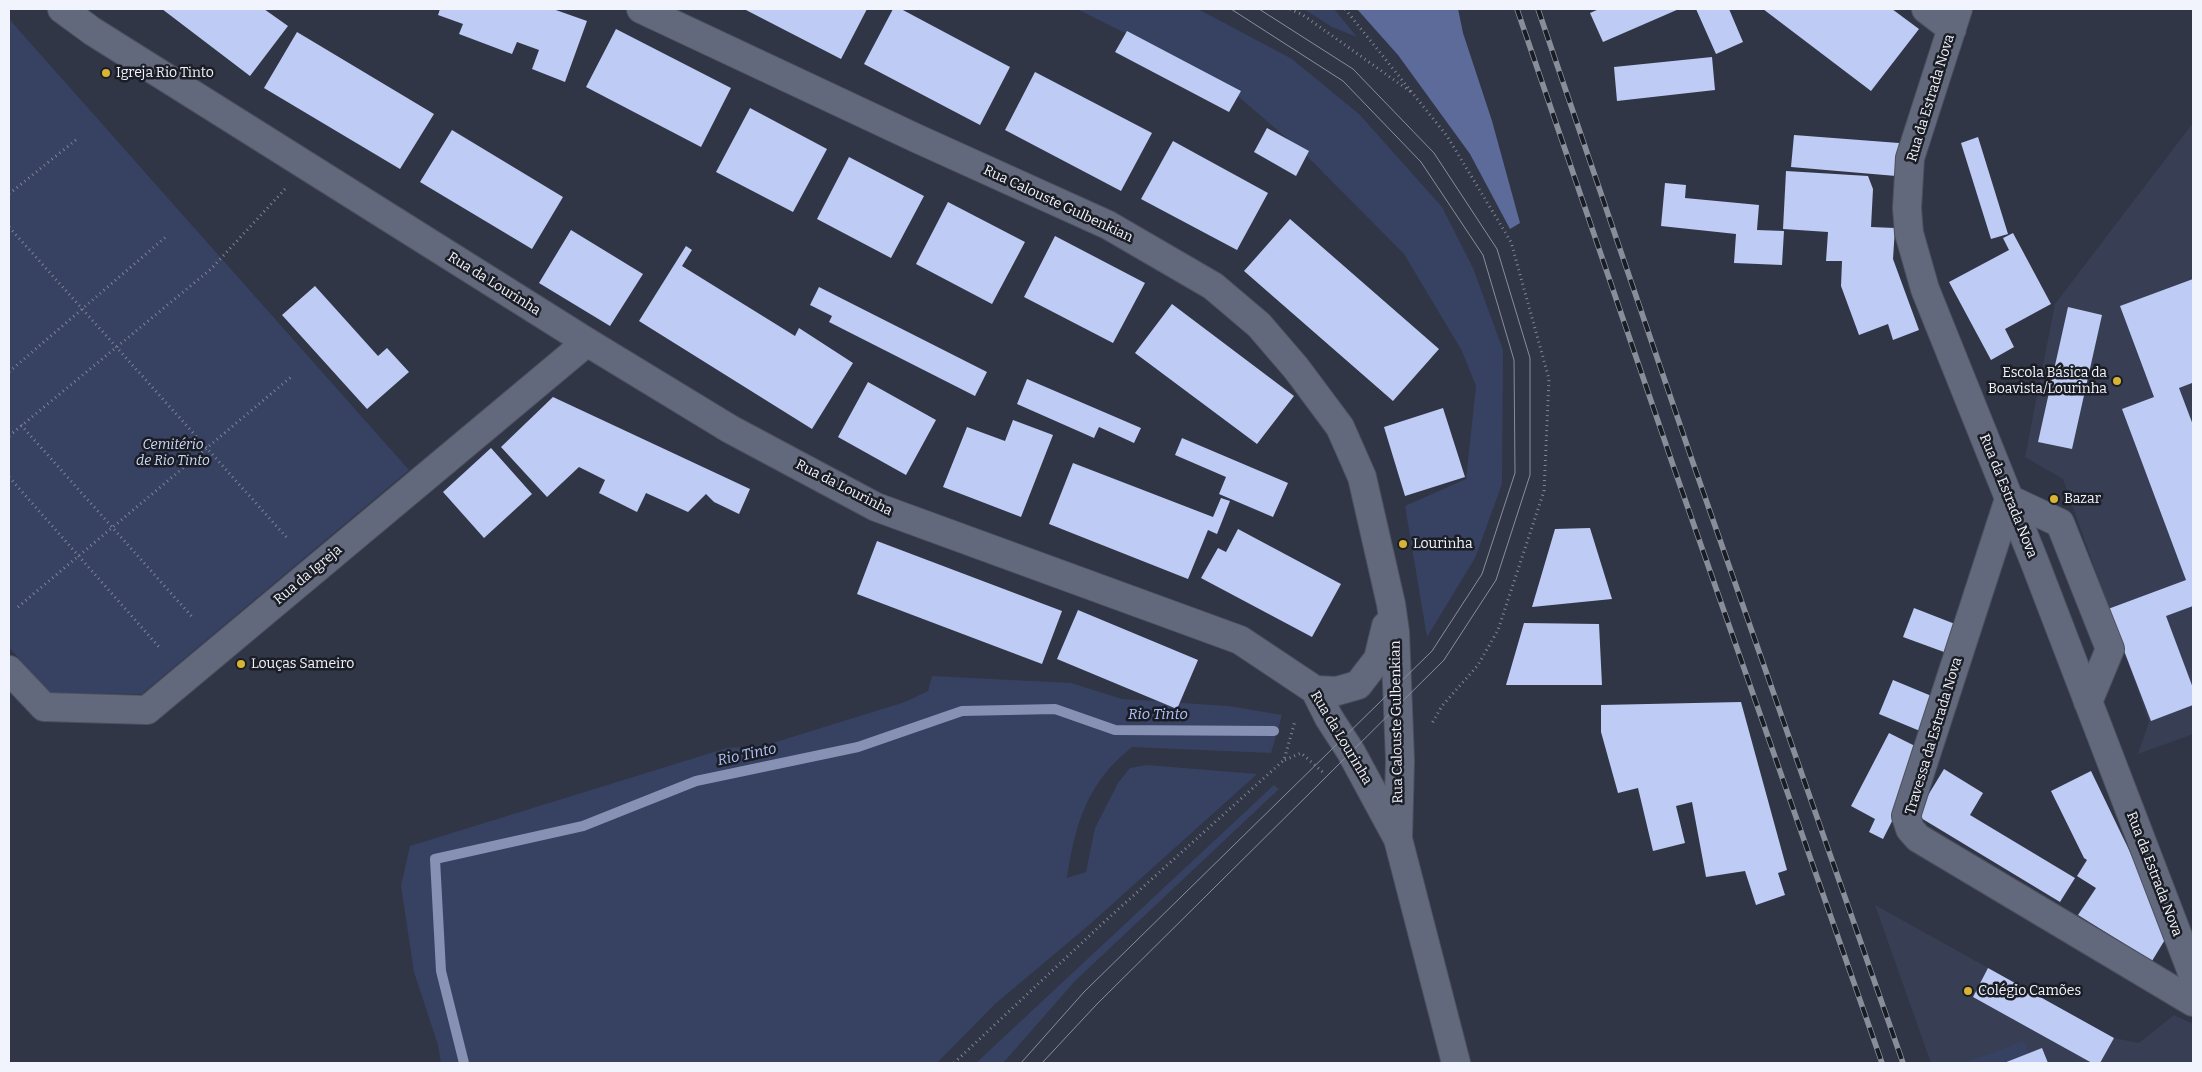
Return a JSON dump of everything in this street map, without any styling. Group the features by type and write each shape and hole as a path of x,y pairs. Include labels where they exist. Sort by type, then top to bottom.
{"street":[{"name":"Rua da Lourinha","path":"62,9 92,31 730,430 876,508 1240,640 1315,690 1398,839 1456,1063"},
{"name":"Rua Calouste Gulbenkian","path":"641,9 918,139 1108,225 1213,286 1259,325 1296,368 1340,428 1362,477 1391,604 1395,632 1400,760 1398,839"},
{"path":"1926,9 1955,19"},
{"name":"Rua da Estrada Nova","path":"1955,19 1910,158 1909,233 1925,289 2009,499 2193,975"},
{"name":"Rua da Igreja","path":"9,670 44,707 147,710 587,342"},
{"path":"2009,499 2060,522 2110,649 2088,702"},
{"name":"Travessa da Estrada Nova","path":"2009,499 1906,816 1910,829 1918,838 2193,1002"},
{"name":"Rua Calouste Gulbenkian","path":"1315,690 1337,691 1358,685 1378,659 1391,604"}],"path":[{"path":"1290,9 1303,15 1415,95"},
{"path":"1345,9 1447,136 1511,242 1549,379 1544,491 1498,630 1478,665 1442,706 1430,727"},
{"path":"9,194 76,139"},
{"path":"9,436 211,269 307,166"},
{"path":"9,227 288,539"},
{"path":"9,372 168,235"},
{"path":"18,607 291,377"},
{"path":"21,425 194,619"},
{"path":"9,476 159,647"},
{"path":"954,1063 1103,924 1284,760 1296,718"}],"shaded area":[{"path":"1357,9 1458,9 1463,33 1492,121 1520,223 1510,229 1470,154 1398,55"},
{"name":"Escola Básica da Boavista/Lourinha","path":"2193,123 2193,734 2138,754 2149,722 2063,479 2025,457 2055,304"},
{"name":"Colégio Camões","path":"1875,905 2114,1038 2139,1043 2174,1015 2193,1024 2193,1063 1931,1063"}],"green space":[{"path":"1077,9 1198,9 1292,59 1359,114 1442,207 1473,268 1503,350 1502,484 1475,558 1427,637 1405,506 1466,479 1476,386 1462,351 1404,254 1303,152 1233,92 1191,66"},
{"path":"1304,9 1334,9 1357,37 1332,27"},
{"name":"Cemitério de Rio Tinto","path":"9,19 409,470 142,694 49,693 9,647"},
{"path":"932,676 1071,683 1122,699 1229,706 1282,715 1271,753 1132,747 1117,760 1104,774 1086,805 1074,839 1067,878 1086,872 1095,828 1118,783 1130,768 1147,765 1257,774 1089,925 995,1004 937,1063 441,1063 438,1045 414,972 401,886 410,846 727,748 763,746 905,702 928,691"},
{"path":"1274,785 1279,789 1075,981 1003,1063 976,1063"},
{"path":"2024,1041 2032,1063 1964,1063"}],"building":[{"path":"162,9 264,9 288,26 250,76"},
{"path":"440,9 553,9 587,21 565,82 532,69 539,50 517,42 512,54 459,34 463,24 438,15"},
{"path":"744,9 867,9 841,59"},
{"path":"893,9 901,9 1010,67 980,125 864,64"},
{"path":"1599,9 1679,9 1603,42 1590,13"},
{"path":"1696,9 1729,9 1743,42 1716,54"},
{"path":"1763,9 1892,9 1919,29 1871,91"},
{"path":"616,29 731,88 701,147 586,87"},
{"path":"1127,31 1241,91 1229,112 1115,52"},
{"path":"297,32 434,114 400,169 264,88"},
{"path":"1712,57 1715,90 1617,101 1614,67"},
{"path":"1035,72 1152,133 1121,191 1005,130"},
{"path":"750,108 827,149 793,212 716,172"},
{"path":"1267,128 1309,151 1296,176 1254,152"},
{"path":"452,130 563,197 532,249 420,182"},
{"path":"1794,135 1899,143 1896,176 1791,167"},
{"path":"1978,137 2008,234 1991,239 1961,143"},
{"path":"1173,141 1268,193 1237,250 1141,199"},
{"path":"849,157 924,196 891,258 817,219"},
{"path":"1786,171 1868,176 1873,189 1871,227 1895,228 1893,259 1919,330 1893,340 1888,324 1859,335 1841,286 1842,261 1826,261 1828,232 1783,229"},
{"path":"1665,183 1686,185 1685,198 1759,205 1757,230 1784,231 1782,265 1734,263 1736,234 1661,226"},
{"path":"948,202 1025,242 992,304 916,264"},
{"path":"1290,219 1439,349 1393,401 1244,271"},
{"path":"571,230 643,274 610,326 539,283"},
{"path":"2013,233 2051,304 2005,329 2014,347 1991,360 1949,282 2009,250 2003,238"},
{"path":"1055,236 1145,283 1113,343 1024,297"},
{"path":"686,246 692,250 682,266 795,336 799,328 853,363 812,429 639,321"},
{"path":"2193,279 2193,386 2192,383 2179,388 2193,425 2193,606 2166,616 2193,688 2193,705 2151,721 2108,609 2186,580 2122,409 2154,397 2120,306"},
{"path":"315,286 378,356 387,348 409,372 367,409 282,315"},
{"path":"819,287 987,372 975,396 829,322 832,316 810,305"},
{"path":"1172,304 1294,396 1257,444 1135,353"},
{"path":"2068,307 2102,315 2072,449 2038,442"},
{"path":"1027,379 1141,428 1134,443 1099,427 1094,438 1017,404"},
{"path":"868,382 936,420 906,475 838,437"},
{"path":"553,397 750,489 739,514 714,502 706,494 688,512 646,493 637,512 599,493 605,480 579,467 547,497 501,447"},
{"path":"1443,408 1465,477 1405,496 1384,427"},
{"path":"1013,420 1053,435 1021,517 943,487 967,427 1005,441"},
{"path":"1182,438 1288,483 1273,517 1219,494 1226,477 1175,455"},
{"path":"491,448 532,494 484,538 443,492"},
{"path":"1073,463 1213,517 1221,498 1230,501 1217,534 1208,530 1188,579 1049,524"},
{"path":"1590,528 1612,599 1532,607 1555,529"},
{"path":"1238,529 1341,584 1312,637 1201,578 1218,548 1226,552"},
{"path":"877,541 1062,611 1042,664 857,594"},
{"path":"1914,608 1955,624 1944,652 1903,637"},
{"path":"1078,610 1198,660 1177,709 1057,659"},
{"path":"1524,623 1599,624 1602,685 1506,685"},
{"path":"1893,680 1934,697 1920,731 1879,714"},
{"path":"1741,702 1787,870 1778,873 1785,895 1756,905 1745,871 1706,877 1692,802 1676,806 1685,843 1653,851 1638,788 1618,793 1601,732 1601,705"},
{"path":"1889,733 1927,752 1883,839 1869,832 1875,819 1851,806"},
{"path":"1944,769 1983,793 1970,815 2075,878 2060,902 1916,815"},
{"path":"2091,771 2169,933 2152,961 2078,915 2096,888 2077,876 2087,860 2084,858 2051,791"},
{"path":"1988,968 2114,1038 2100,1063 2092,1063 1973,997"},
{"path":"2042,1048 2048,1063 2004,1063"}],"waterway":[{"name":"Rio Tinto","path":"464,1063 441,971 435,859 583,826 696,781 858,747 962,711 1055,709 1115,730 1274,731"}],"tram line":[{"path":"1021,1063 1084,992 1432,651 1482,574 1515,473 1514,360 1483,255 1421,162 1343,81 1231,9"},
{"path":"1042,1063 1097,1004 1444,660 1496,580 1530,475 1530,358 1497,249 1434,153 1353,69 1259,9"}],"railway":[{"path":"1517,9 1674,468 1882,1063"},
{"path":"1538,9 1692,460 1903,1063"}],"place":[{"name":"Igreja Rio Tinto","path":"106,73"},
{"name":"Escola Básica da Boavista/Lourinha","path":"2117,381"},
{"name":"Bazar","path":"2054,499"},
{"name":"Lourinha","path":"1403,544"},
{"name":"Louças Sameiro","path":"241,664"},
{"name":"Colégio Camões","path":"1968,991"}]}
